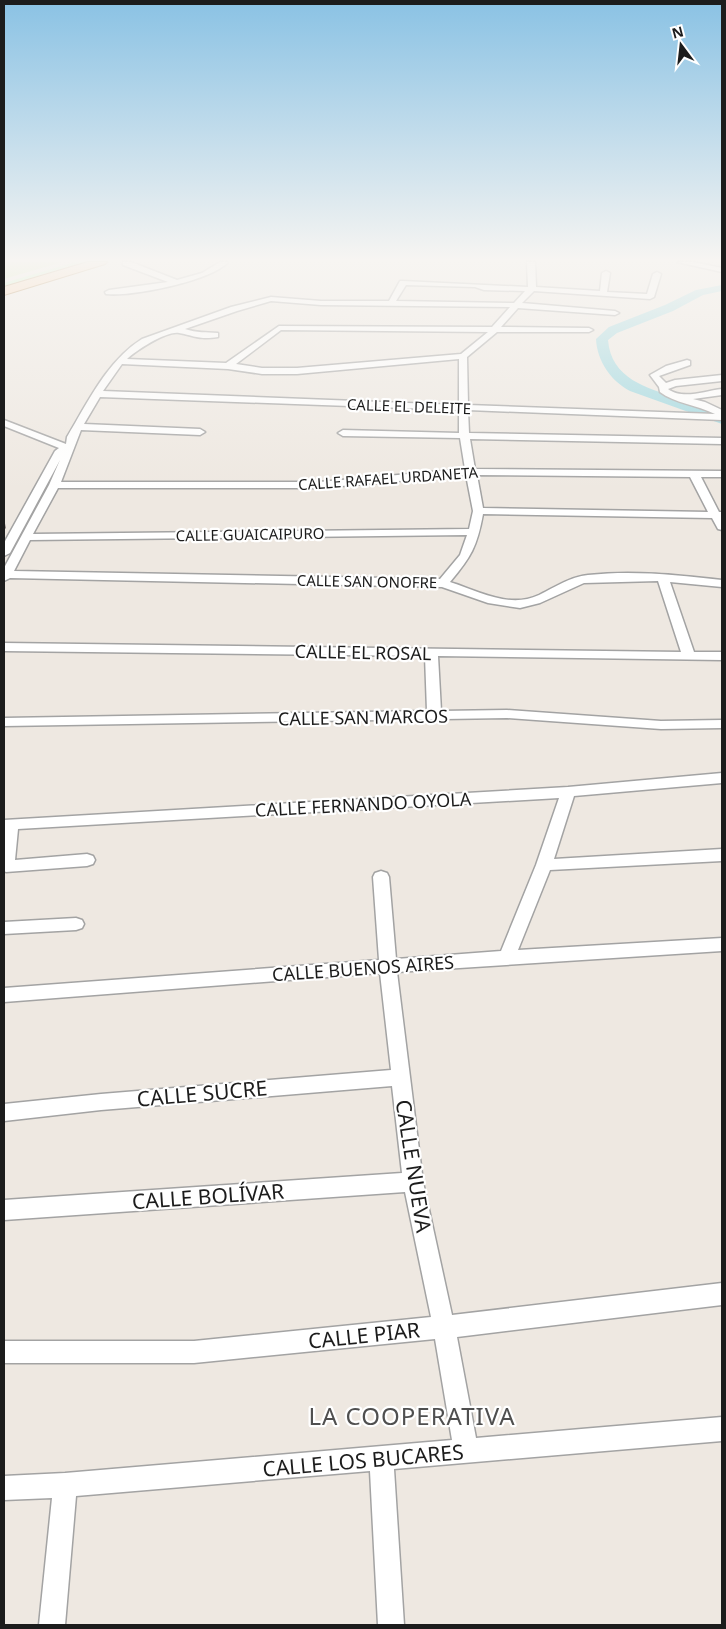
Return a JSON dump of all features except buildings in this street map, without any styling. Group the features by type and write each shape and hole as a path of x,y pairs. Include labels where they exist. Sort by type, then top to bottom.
{"street":[{"path":"4,553 79,427 96,394 120,361 134,348 153,338"},
{"path":"228,366 266,338"},
{"path":"120,361 228,366 262,371 297,371 462,356 478,347 486,338"},
{"path":"443,583 465,556 474,532 478,512 464,435 462,356"},
{"path":"687,363 654,375 664,386 663,390 666,394 702,404 722,416"},
{"path":"664,386 722,378"},
{"path":"682,398 722,392"},
{"name":"CALLE EL DELEITE","path":"96,394 722,416"},
{"path":"4,423 65,451"},
{"path":"79,427 200,432"},
{"path":"4,430 65,451"},
{"path":"343,433 722,441"},
{"path":"4,575 54,485 65,451"},
{"name":"CALLE RAFAEL URDANETA","path":"54,485 319,485 471,472 722,474"},
{"path":"694,474 719,515 722,527"},
{"path":"478,512 719,515"},
{"name":"CALLE GUAICAIPURO","path":"26,537 474,532"},
{"name":"CALLE SAN ONOFRE","path":"4,575 443,583 505,603 520,604 535,601 557,589 581,580 663,577 722,583"},
{"path":"663,577 689,656"},
{"name":"CALLE EL ROSAL","path":"4,647 722,656"},
{"path":"431,653 434,715"},
{"name":"CALLE SAN MARCOS","path":"4,722 507,714 662,725 722,724"},
{"name":"CALLE FERNANDO OYOLA","path":"7,825 568,792 722,778"},
{"path":"507,957 544,865 568,792"},
{"path":"7,825 6,866 87,860"},
{"path":"544,865 722,855"},
{"name":"CALLE NUEVA","path":"382,877 388,966 413,1182 444,1327 466,1452"},
{"path":"4,928 76,924"},
{"name":"CALLE BUENOS AIRES","path":"4,995 507,957 722,945"},
{"name":"CALLE SUCRE","path":"4,1113 101,1102 400,1077"},
{"name":"CALLE BOLÍVAR","path":"4,1210 413,1182"},
{"name":"CALLE PIAR","path":"4,1352 194,1352 444,1327 722,1294"},
{"name":"CALLE LOS BUCARES","path":"4,1488 65,1485 466,1452 722,1428"},
{"path":"381,1459 391,1625"},
{"path":"52,1625 65,1485"}],"waterway":[{"path":"603,338 602,346 610,366 625,382 640,390 702,411 722,420"}],"district":[{"name":"LA COOPERATIVA","path":"412,1415"}]}
